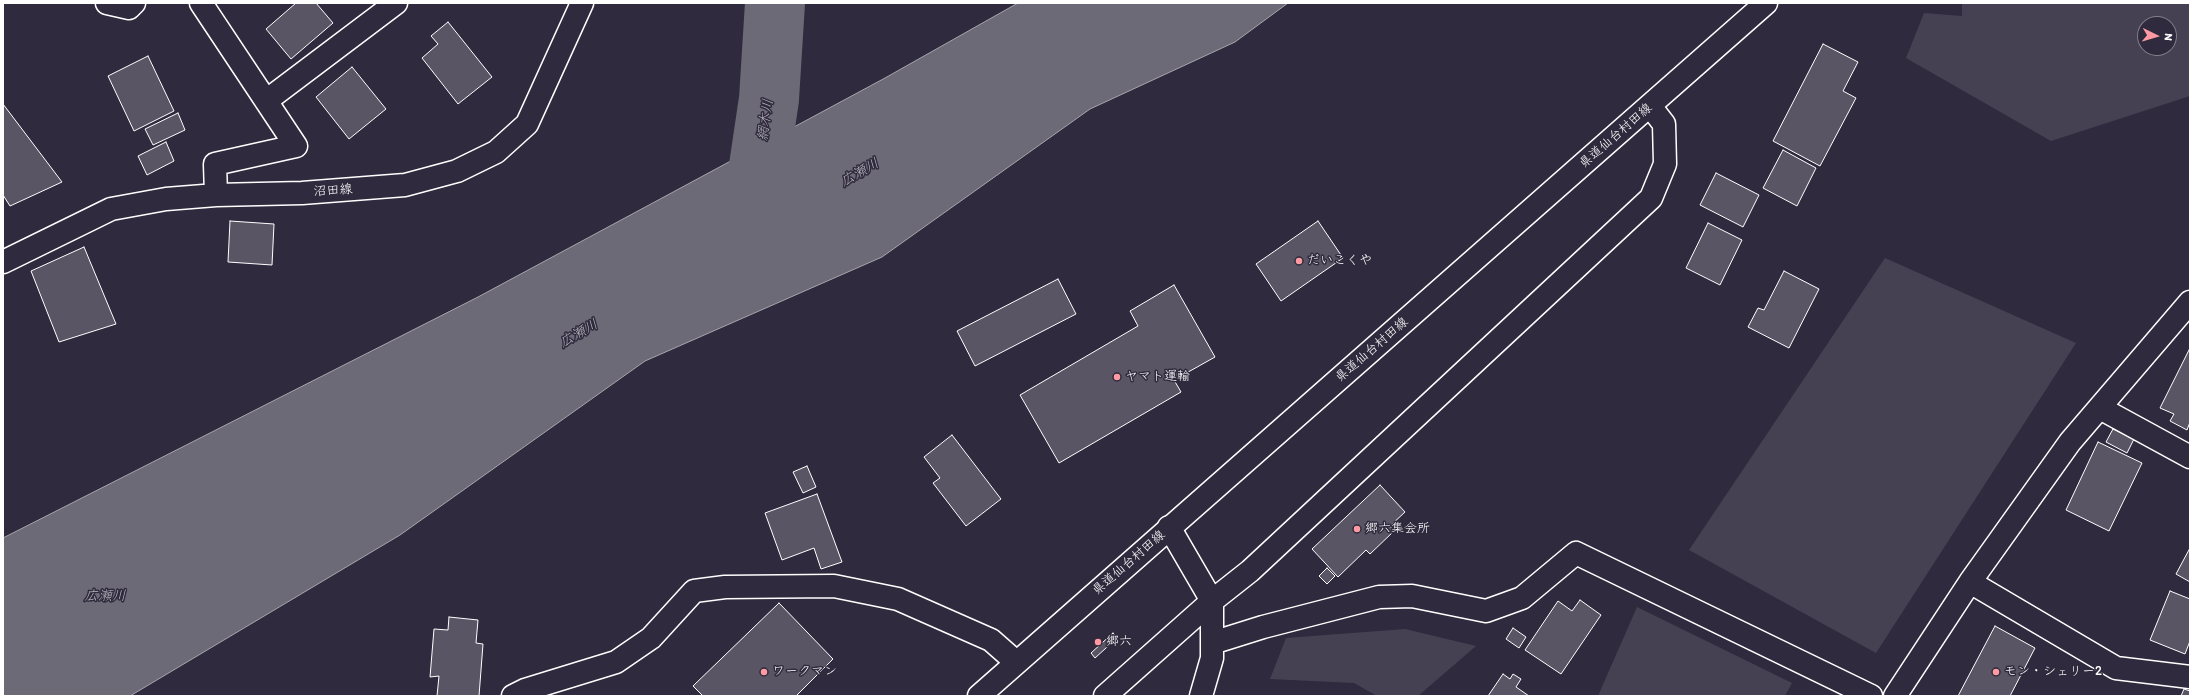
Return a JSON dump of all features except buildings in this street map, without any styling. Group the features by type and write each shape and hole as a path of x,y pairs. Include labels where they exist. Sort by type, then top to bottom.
{"street":[{"path":"107,3 129,8 134,3"},
{"path":"201,3 296,146 215,164 216,195"},
{"path":"266,101 396,3"},
{"name":"沼田線","path":"3,262 111,209 166,199 216,195 302,193 405,185 457,171 496,152 527,124 582,3"},
{"name":"県道仙台村田線","path":"979,696 1169,527 1766,3"},
{"path":"1104,696 1212,601 1250,571 1650,198 1665,164 1664,124 1650,106"},
{"path":"1895,696 1970,582 2070,442 2190,302"},
{"path":"2100,408 2190,458"},
{"path":"1169,527 1212,601 1212,658 1201,696"},
{"path":"1212,643 1263,627 1379,597 1412,596 1486,611 1522,598 1576,553 1871,696"},
{"path":"1970,582 2116,668 2190,677"},
{"path":"513,696 525,690 616,662 651,638 694,591 724,588 834,586 898,599 991,640 1016,662"}],"shaded area":[{"path":"1962,3 2190,3 2190,96 2051,141 1906,58 1924,13 1962,16"},
{"path":"1885,258 2076,343 1876,653 1689,550"},
{"path":"1637,607 1792,683 1785,696 1598,696"},
{"path":"1405,629 1476,646 1418,696 1377,696 1354,683 1270,679 1286,638"}],"water":[{"name":"広瀬川","path":"1018,3 1288,3 1235,42 1090,109 882,257 645,361 400,535 130,696 3,696 3,538 478,297 885,78"}],"waterway":[{"name":"網木川","path":"750,227 769,99 775,3"}],"place":[{"name":"だいこくや","path":"1299,261"},
{"name":"ヤマト運輸","path":"1117,377"},
{"name":"郷六集会所","path":"1357,529"},
{"name":"郷六","path":"1098,642"},
{"name":"ワークマン","path":"764,672"},
{"name":"モン・シェリー2","path":"1996,672"}]}
